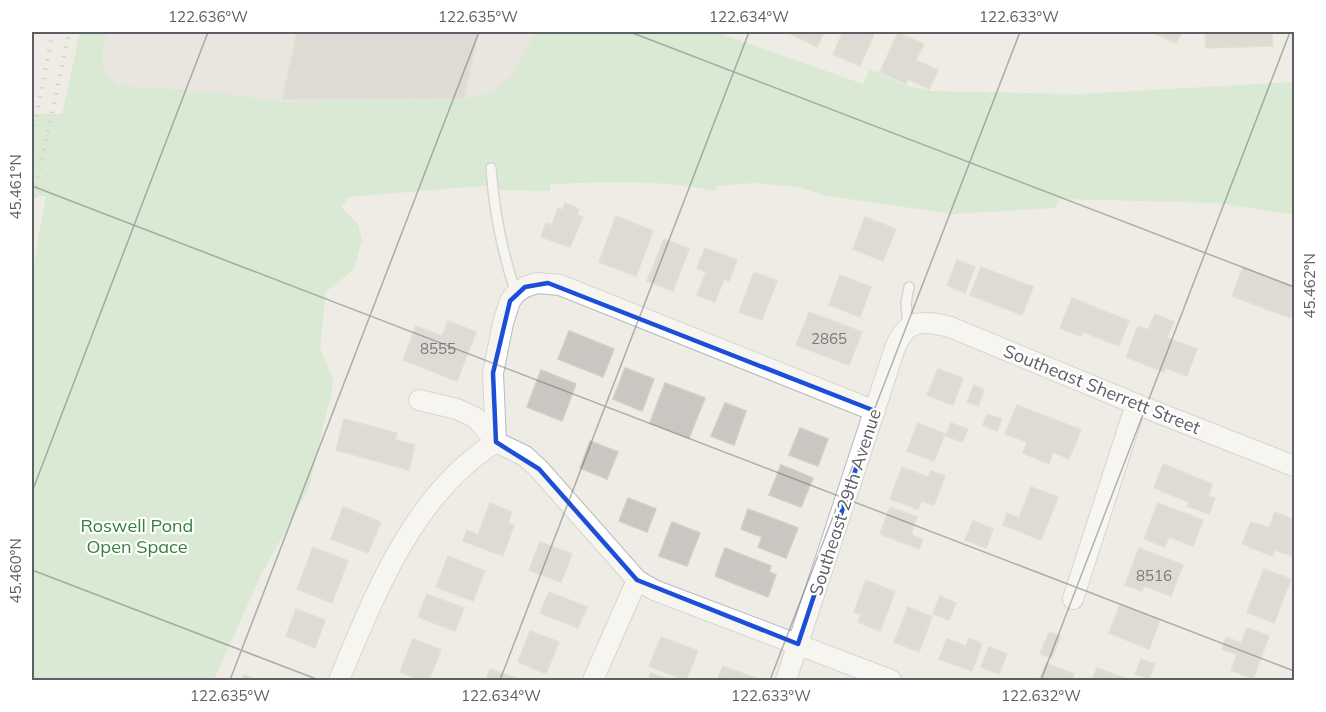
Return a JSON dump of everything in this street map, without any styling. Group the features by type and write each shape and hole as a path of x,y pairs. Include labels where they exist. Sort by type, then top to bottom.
{"street":[{"path":"496,442 493,373 506,311 516,293 537,283 560,285 875,411"},
{"name":"Southeast Sherrett Street","path":"909,326 930,323 950,327 1294,466"},
{"name":"Southeast 29th Avenue","path":"786,681 899,338 909,326"},
{"path":"419,399 457,409 476,418 496,442 525,456 637,580 654,590 891,681"},
{"path":"1073,600 1136,404"},
{"path":"339,681 400,546 424,511 459,470 476,454 496,442"},
{"path":"593,681 637,580"}],"lane":[{"path":"491,168 496,216 506,263 516,293"},
{"path":"909,287 906,303 909,326"}],"highlighted area":[{"path":"548,283 875,411 798,644 637,580 539,469 496,442 493,373 510,301 525,287"}],"shaded area":[{"path":"100,32 579,32 564,110 83,114"}],"green space":[{"name":"Roswell Pond Open Space","path":"80,32 107,32 102,57 104,70 108,76 123,86 222,93 283,102 466,99 492,92 511,76 537,32 716,32 863,84 870,69 906,86 931,91 1079,94 1294,82 1294,215 1217,203 1060,199 1055,208 953,214 827,196 798,187 755,183 717,186 715,191 632,182 550,184 550,191 499,190 499,185 349,197 341,207 358,224 362,240 354,269 326,292 320,348 334,381 309,488 260,577 214,680 32,680 32,271 46,196 32,196 32,114 62,114"}],"building":[{"path":"297,32 478,32 464,98 283,99"},
{"path":"790,32 824,32 817,47"},
{"path":"843,32 875,32 860,66 833,54"},
{"path":"1151,32 1182,32 1176,43"},
{"path":"1205,32 1272,32 1273,46 1206,48"},
{"path":"898,33 924,44 916,60 938,70 929,89 908,79 906,84 880,72"},
{"path":"565,203 579,209 577,215 583,217 570,247 541,237 546,223 552,225 558,208 563,210"},
{"path":"616,216 653,231 636,276 599,262"},
{"path":"865,217 896,229 883,261 853,249"},
{"path":"664,239 689,249 673,291 647,281"},
{"path":"705,248 737,260 729,281 724,279 715,302 697,295 706,272 697,268"},
{"path":"957,260 975,267 965,293 947,285"},
{"path":"981,267 1033,287 1022,315 970,295"},
{"path":"1243,267 1294,287 1294,306 1290,318 1232,296"},
{"path":"754,272 777,281 762,320 739,312"},
{"path":"840,275 871,287 860,317 829,305"},
{"path":"1072,298 1129,321 1119,346 1083,332 1081,336 1060,328"},
{"path":"809,312 862,332 849,365 796,345"},
{"path":"1155,314 1174,322 1167,338 1197,349 1187,376 1166,368 1164,372 1126,357 1138,326 1148,330"},
{"path":"448,321 476,332 457,381 403,360 416,326 442,336"},
{"path":"569,331 614,349 603,377 558,359"},
{"path":"625,368 654,379 642,411 613,399"},
{"path":"938,369 963,378 953,405 927,395"},
{"path":"541,370 576,384 562,421 527,407"},
{"path":"665,383 705,398 689,438 650,423"},
{"path":"974,385 984,390 978,406 967,402"},
{"path":"725,403 746,411 734,445 711,436"},
{"path":"1017,405 1081,430 1069,459 1053,452 1049,464 1023,453 1027,442 1005,434"},
{"path":"987,414 1002,419 997,431 983,425"},
{"path":"344,419 397,433 395,440 415,445 409,470 336,450"},
{"path":"918,423 945,434 934,461 907,451"},
{"path":"951,423 968,429 962,442 946,436"},
{"path":"800,428 828,439 818,466 789,455"},
{"path":"590,441 618,452 607,479 580,468"},
{"path":"1163,464 1212,484 1208,496 1215,498 1209,514 1187,506 1189,502 1154,488"},
{"path":"781,465 813,478 801,507 769,495"},
{"path":"902,467 928,477 931,471 945,476 934,505 921,501 918,509 890,499"},
{"path":"1031,487 1058,497 1041,540 1003,525 1007,513 1019,518"},
{"path":"628,498 656,509 647,532 619,521"},
{"path":"490,503 512,512 508,523 514,525 503,556 463,541 467,530 478,535"},
{"path":"1158,503 1203,520 1193,546 1169,537 1165,547 1144,539"},
{"path":"343,507 381,522 368,553 331,539"},
{"path":"890,507 917,517 911,535 923,539 919,549 880,534"},
{"path":"748,509 798,528 786,558 758,547 762,537 741,529"},
{"path":"1275,512 1294,520 1294,557 1275,550 1272,556 1242,544 1251,522 1269,528"},
{"path":"973,521 993,529 986,548 965,540"},
{"path":"672,522 700,533 687,566 659,556"},
{"path":"540,542 572,554 561,582 529,570"},
{"path":"313,547 348,561 332,603 297,589"},
{"path":"725,548 771,566 769,572 776,575 768,597 715,576"},
{"path":"1139,548 1183,565 1171,596 1144,586 1142,591 1125,585"},
{"path":"448,556 485,571 473,601 436,587"},
{"path":"1264,569 1291,579 1274,623 1247,612"},
{"path":"866,580 895,592 880,631 858,622 861,615 854,612"},
{"path":"549,592 587,607 578,628 540,613"},
{"path":"427,594 464,608 455,631 418,617"},
{"path":"940,596 956,603 949,620 933,614"},
{"path":"1120,605 1160,620 1149,649 1109,633"},
{"path":"908,607 932,617 919,652 894,642"},
{"path":"296,609 325,620 315,648 286,636"},
{"path":"1247,628 1269,636 1253,679 1231,670 1237,655 1222,649 1226,637 1241,643"},
{"path":"530,631 559,642 546,674 518,662"},
{"path":"1049,632 1061,636 1052,658 1040,654"},
{"path":"661,637 698,651 686,680 649,666"},
{"path":"969,638 982,644 972,671 939,659 947,639 966,646"},
{"path":"413,639 441,650 429,680 420,680 400,672"},
{"path":"989,647 1007,654 999,674 981,667"},
{"path":"1141,659 1155,664 1149,679 1135,674"},
{"path":"1046,663 1074,674 1072,680 1039,680"},
{"path":"723,666 755,678 754,680 717,680"},
{"path":"1097,668 1130,680 1092,680"},
{"path":"490,669 521,680 486,680"},
{"path":"651,673 671,680 648,680"},
{"path":"244,675 258,680 242,680"}],"railway":[{"path":"32,135 53,32"},
{"path":"32,206 69,32"}]}
